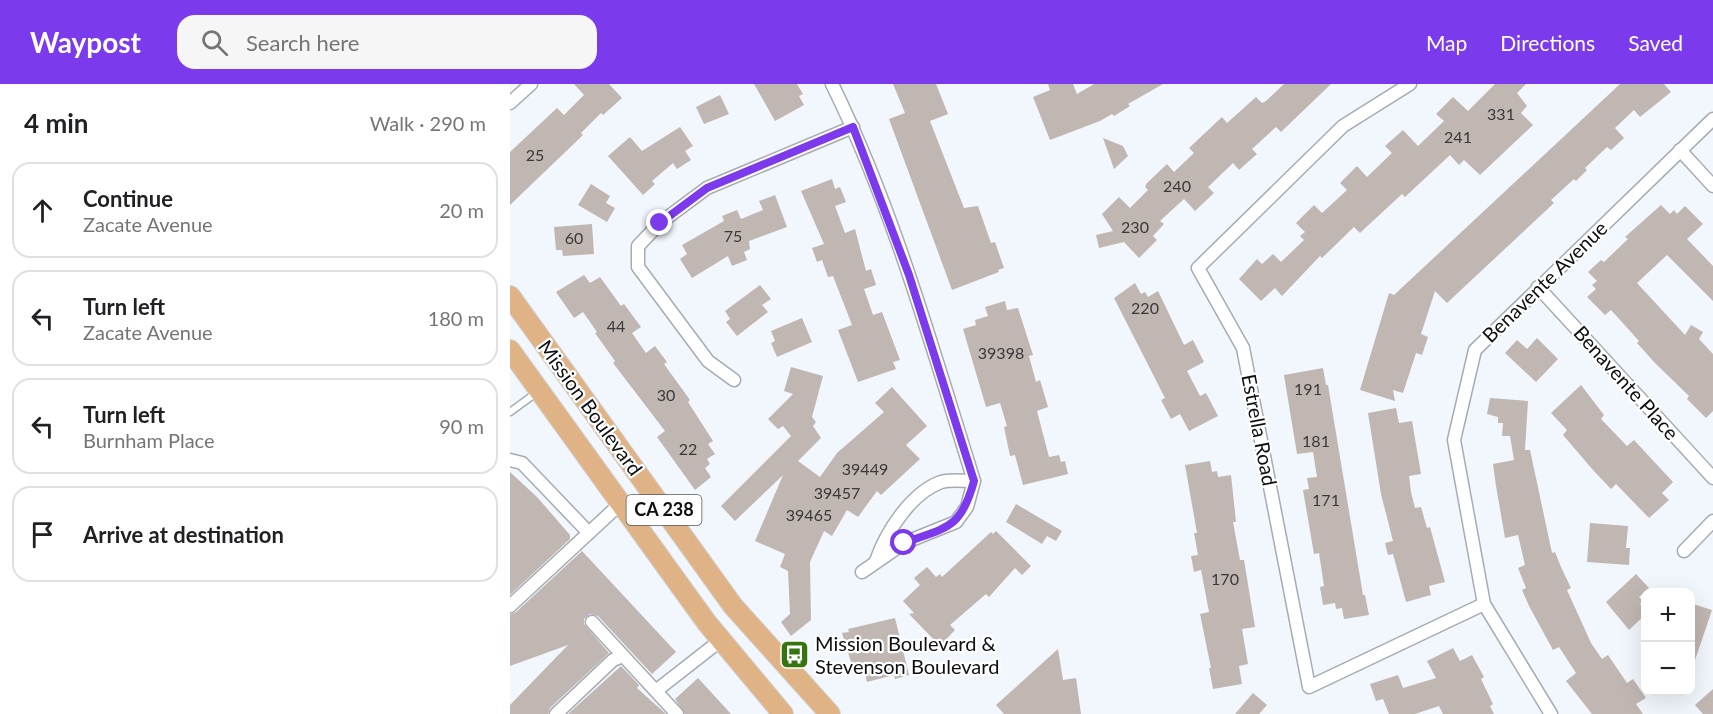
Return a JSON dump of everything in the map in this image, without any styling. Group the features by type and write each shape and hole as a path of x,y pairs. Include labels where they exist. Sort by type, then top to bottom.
{"main road":[{"name":"Mission Boulevard","path":"510,296 733,606 830,714"},
{"name":"Mission Boulevard","path":"510,350 721,640 783,714"}],"street":[{"path":"510,103 531,84"},
{"path":"832,84 853,127 909,275 974,481 967,507 956,522 904,543 862,572"},
{"name":"Estrella Road","path":"1410,84 1343,126 1198,268 1243,348 1309,687 1484,604"},
{"name":"Benavente Avenue","path":"1551,714 1484,604 1454,440 1475,350 1713,119"},
{"path":"734,380 708,361 638,267 638,246 660,223 707,188 853,127"},
{"path":"1680,150 1713,186"},
{"name":"Benavente Place","path":"1538,287 1713,478"},
{"path":"510,460 522,463 589,533"},
{"path":"876,561 896,523 910,504 926,490 942,481 974,481"},
{"path":"510,606 620,504"},
{"path":"1684,551 1713,521"},
{"path":"592,622 677,714"},
{"path":"657,690 721,640"},
{"path":"556,714 613,660 623,656"}],"lane":[{"path":"510,412 539,392"}],"building":[{"path":"574,84 609,84 622,98 603,115 601,113 581,133 583,135 510,205 510,152 557,108 564,115 584,95"},
{"path":"754,84 797,84 803,94 799,96 804,105 775,121"},
{"path":"893,84 936,84 948,114 930,121 964,208 978,206 991,243 995,242 1004,268 998,270 999,272 952,290 889,119 905,113"},
{"path":"1048,84 1073,84 1077,94 1094,84 1163,84 1128,104 1130,106 1114,116 1112,114 1100,121 1050,140 1033,97 1050,90"},
{"path":"1284,84 1331,84 1281,132 1276,127 1252,149 1257,154 1239,170 1233,163 1208,187 1214,193 1195,211 1184,199 1160,221 1164,224 1153,236 1157,240 1139,258 1124,242 1099,248 1096,235 1113,231 1102,214 1119,197 1130,208 1148,190 1145,187 1147,183 1167,164 1174,172 1194,153 1189,148 1222,117 1227,123 1256,97 1262,103"},
{"path":"1495,84 1526,84 1517,93 1527,106 1521,113 1533,125 1480,175 1464,160 1459,165 1450,155 1405,197 1402,194 1360,233 1354,227 1322,258 1320,256 1282,296 1275,288 1261,301 1239,279 1257,259 1262,264 1273,254 1281,262 1304,240 1300,236 1305,232 1296,223 1314,205 1322,213 1347,190 1340,183 1357,166 1367,177 1392,153 1385,146 1403,130 1418,146 1444,121 1436,114 1453,97 1468,111"},
{"path":"1620,84 1664,84 1671,92 1640,117 1634,110 1615,128 1624,138 1611,150 1607,147 1585,168 1587,170 1576,181 1574,179 1551,200 1554,203 1447,303 1435,291 1421,334 1428,337 1422,355 1416,353 1403,393 1393,390 1395,401 1360,390 1389,293 1394,295"},
{"path":"720,95 729,114 704,124 696,107"},
{"path":"680,127 693,146 685,151 691,160 677,169 673,163 652,181 655,184 643,195 608,156 630,137 642,151"},
{"path":"1103,138 1123,146 1128,156 1114,169"},
{"path":"832,179 835,189 840,187 846,202 835,206 845,233 855,229 866,271 871,269 876,285 864,289 873,315 882,312 900,360 893,362 896,369 858,382 838,330 852,325 833,276 828,277 822,260 817,262 812,248 824,244 801,191"},
{"path":"591,184 610,196 606,203 615,208 607,222 578,205"},
{"path":"775,195 787,227 749,241 750,249 744,252 747,260 732,266 728,256 692,278 680,259 687,254 682,245 724,221 722,216 737,210 741,219 763,210 759,201"},
{"path":"1661,205 1670,214 1674,210 1677,214 1685,206 1703,224 1687,239 1713,266 1713,301 1667,255 1637,283 1685,335 1691,325 1703,332 1699,339 1713,354 1713,411 1706,418 1687,399 1689,396 1637,343 1639,341 1611,310 1605,315 1587,297 1596,289 1592,285 1597,281 1588,272 1601,260 1604,262 1628,239 1625,237"},
{"path":"592,224 594,254 563,256 562,250 556,250 554,227"},
{"path":"584,275 590,283 600,277 621,306 624,304 641,327 632,333 646,353 655,346 667,362 664,364 690,400 688,402 713,441 708,444 715,454 707,459 710,464 705,468 711,477 695,490 657,437 665,431 613,363 615,361 583,312 574,318 556,292"},
{"path":"1135,283 1141,294 1145,292 1148,297 1158,291 1184,345 1193,340 1204,362 1187,371 1200,396 1206,393 1218,416 1189,431 1180,414 1171,419 1161,400 1165,398 1114,298"},
{"path":"760,285 771,299 762,305 768,312 737,336 726,322 730,319 725,311"},
{"path":"1005,301 1007,310 1018,308 1033,355 1029,356 1036,382 1040,380 1048,407 1037,411 1049,457 1059,455 1061,462 1065,461 1068,474 1023,485 1015,455 1010,456 1004,427 1007,426 1000,403 986,407 963,329 976,325 975,320 988,316 985,307"},
{"path":"802,318 812,342 777,357 771,343 775,341 771,331"},
{"path":"1537,338 1558,359 1536,382 1505,353 1517,340 1527,349"},
{"path":"791,367 823,376 812,417 816,422 813,426 821,438 798,461 820,477 837,453 884,412 875,403 892,387 927,426 906,445 920,459 881,495 877,491 858,517 847,510 832,536 824,531 810,562 811,620 791,636 781,622 790,614 788,571 780,567 785,554 755,541 783,475 735,521 721,506 791,436 783,426 778,429 768,419 793,394 784,391"},
{"path":"1323,368 1326,385 1328,385 1363,595 1365,595 1369,615 1344,619 1342,608 1336,609 1335,603 1323,605 1320,587 1324,586 1319,553 1314,554 1303,490 1309,489 1307,478 1317,477 1313,452 1297,454 1284,375"},
{"path":"1581,385 1604,415 1601,419 1627,446 1634,440 1673,482 1662,493 1669,500 1649,518 1616,484 1611,489 1593,470 1563,435 1567,430 1551,413"},
{"path":"1490,398 1528,401 1525,450 1530,450 1552,553 1555,552 1571,588 1567,590 1591,643 1602,659 1608,655 1627,683 1633,679 1641,691 1641,696 1646,698 1636,704 1643,714 1592,714 1566,681 1576,673 1559,647 1553,650 1522,590 1526,588 1518,568 1525,565 1518,535 1505,538 1493,464 1514,460 1510,436 1502,436 1503,423 1498,423 1498,417 1487,414"},
{"path":"1396,408 1399,423 1412,421 1421,474 1409,476 1411,492 1415,508 1421,507 1427,528 1430,527 1445,582 1429,586 1431,595 1406,602 1393,554 1388,555 1385,543 1393,541 1381,494 1368,413"},
{"path":"1210,461 1212,472 1217,471 1218,477 1231,475 1236,522 1233,522 1240,560 1244,560 1255,627 1242,629 1248,664 1239,666 1242,684 1213,689 1200,614 1209,612 1201,570 1194,572 1191,556 1198,555 1194,533 1197,533 1185,465"},
{"path":"510,472 537,497 570,535 570,539 510,595"},
{"path":"1016,504 1062,531 1056,541 1047,536 1042,544 1006,522"},
{"path":"1590,523 1628,526 1626,548 1630,548 1629,565 1587,562"},
{"path":"996,531 1031,566 1022,575 1015,568 989,597 986,594 950,625 955,630 940,646 909,614 914,613 903,601 920,585 914,578 927,567 936,577 940,574 942,577 991,532 993,534"},
{"path":"582,551 676,652 652,674 598,616 590,614 584,619 584,624 609,653 550,708 548,714 510,714 510,705 568,645 510,666 510,614 516,612"},
{"path":"1636,574 1649,588 1641,588 1639,597 1641,599 1641,619 1629,630 1606,602"},
{"path":"1695,605 1712,610 1695,660"},
{"path":"895,618 909,675 895,679 894,675 867,682 865,673 855,675 842,633 849,632 848,629"},
{"path":"1453,648 1460,661 1472,655 1484,677 1481,679 1493,704 1490,706 1494,714 1443,714 1439,706 1415,714 1389,714 1383,699 1376,701 1370,684 1398,675 1403,688 1436,678 1427,661"},
{"path":"1058,649 1063,680 1076,678 1081,714 1004,714 996,705"},
{"path":"621,666 639,685 637,688 666,714 568,714"},
{"path":"698,678 731,714 685,714 675,699"},
{"path":"1713,689 1713,714 1703,714 1695,705"},
{"path":"1253,693 1267,705 1259,714 1235,714"}],"place":[{"name":"Mission Boulevard & Stevenson Boulevard","path":"794,655"}],"route":[{"path":"660,223 707,188 853,127 909,275 974,481 967,507 956,522 904,543"}]}
